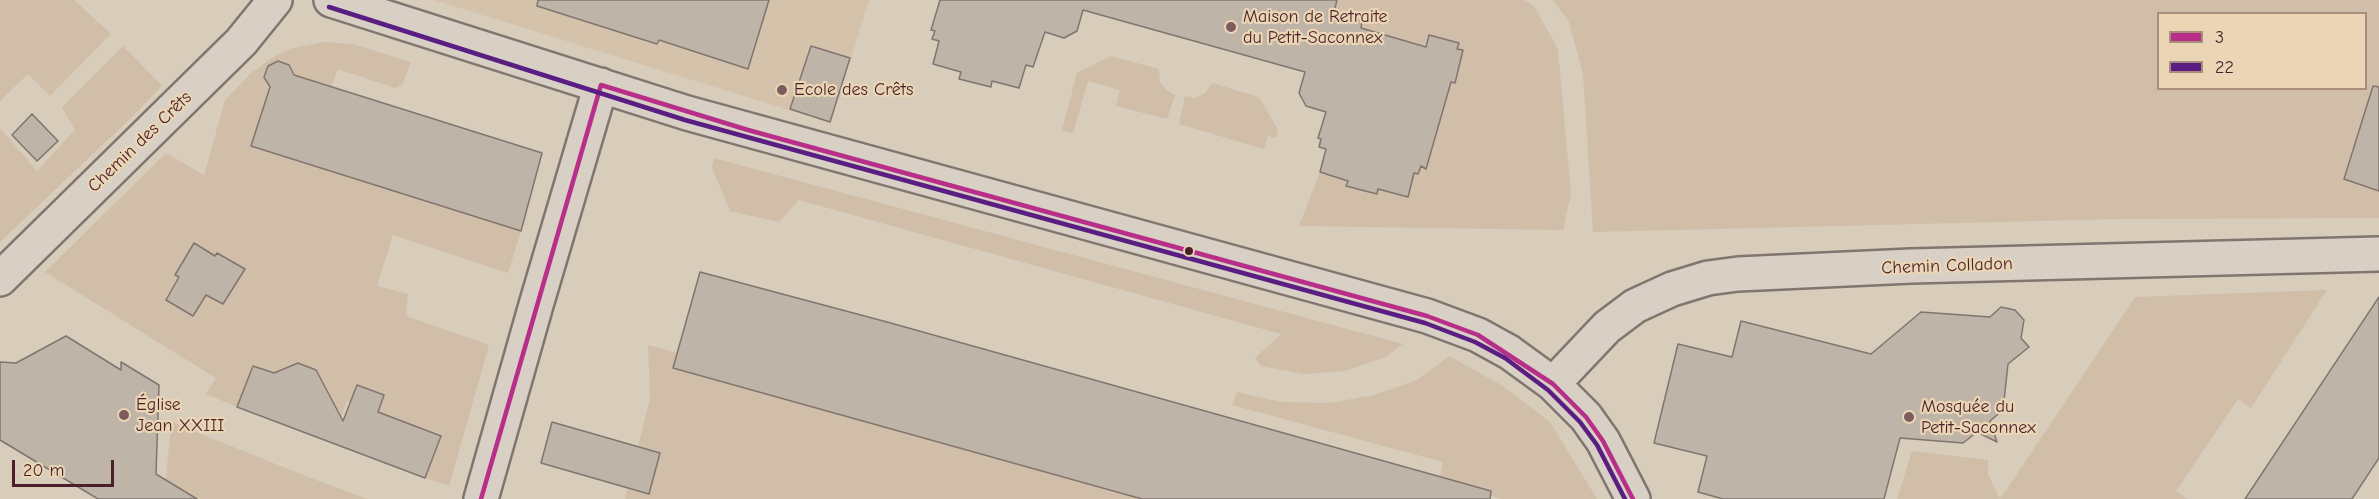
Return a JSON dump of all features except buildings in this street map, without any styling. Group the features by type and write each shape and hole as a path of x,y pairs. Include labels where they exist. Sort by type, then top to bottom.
{"street":[{"name":"Chemin des Crêts","path":"0,279 241,42 275,0"},
{"path":"331,0 687,113 1427,316 1478,335 1509,352 1552,384 1586,417 1603,441 1633,499"},
{"path":"481,499 601,85"},
{"name":"Chemin Colladon","path":"1552,384 1607,327 1635,306 1672,289 1708,278 1738,274 1911,266 2379,254"}],"shaded area":[{"path":"0,0 74,0 111,34 50,96 28,74 0,101"},
{"name":"Ecole des Crêts","path":"434,0 869,0 831,123"},
{"path":"1337,0 1524,0 1534,6 1558,49 1571,194 1563,230 1299,226 1320,172 1326,149 1319,147 1321,140 1318,138 1353,26 1361,28 1362,21 1334,12"},
{"path":"1553,0 2379,0 2379,218 2120,219 1593,232 1583,74 1569,22"},
{"path":"323,42 352,44 411,62 402,85 395,88 338,69 331,86 294,75 289,65 278,61 264,77 270,87 251,146 521,231 508,273 393,235 377,286 408,294 406,316 489,345 449,486 425,478 378,412 383,395 357,385 341,417 314,388 253,366 237,407 206,394 216,378 45,272 166,153 204,175 225,100 250,74 272,58 289,49"},
{"path":"123,46 162,86 0,242 0,128 37,171 75,130 62,107"},
{"path":"1111,56 1159,69 1160,82 1166,90 1175,95 1167,119 1116,106 1120,90 1088,81 1073,133 1062,130 1077,73"},
{"path":"1212,83 1259,97 1278,130 1276,138 1268,136 1264,149 1179,124 1185,96 1195,98 1205,93"},
{"path":"714,158 1403,344 1386,357 1345,371 1304,374 1261,366 1255,358 1281,334 799,200 779,222 730,211 712,168"},
{"path":"2327,290 2251,408 2238,399 2176,491 2188,499 2000,499 2135,297"},
{"path":"648,345 1200,499 625,499 650,399"},
{"path":"1449,356 1501,385 1550,422 1597,499 1502,499 1440,477 1443,462 1232,405 1237,392 1281,402 1330,403 1374,395 1417,380"},
{"path":"171,422 367,499 197,499 166,480"},
{"path":"1912,451 1988,460 1988,474 2000,499 1897,499"}],"transit line":[{"name":"22","path":"329,7 685,120 1425,323 1475,342 1505,358 1548,390 1580,422 1597,445 1625,499"},
{"name":"3","path":"601,85 748,130 1427,316 1478,335 1553,384 1586,417 1603,441 1633,499"},
{"name":"3","path":"481,499 601,85"}],"place":[{"name":"Maison de Retraite du Petit-Saconnex","path":"1231,27"},
{"name":"Ecole des Crêts","path":"782,90"},
{"name":"Église Jean XXIII","path":"124,415"},
{"name":"Mosquée du Petit-Saconnex","path":"1909,417"}]}
